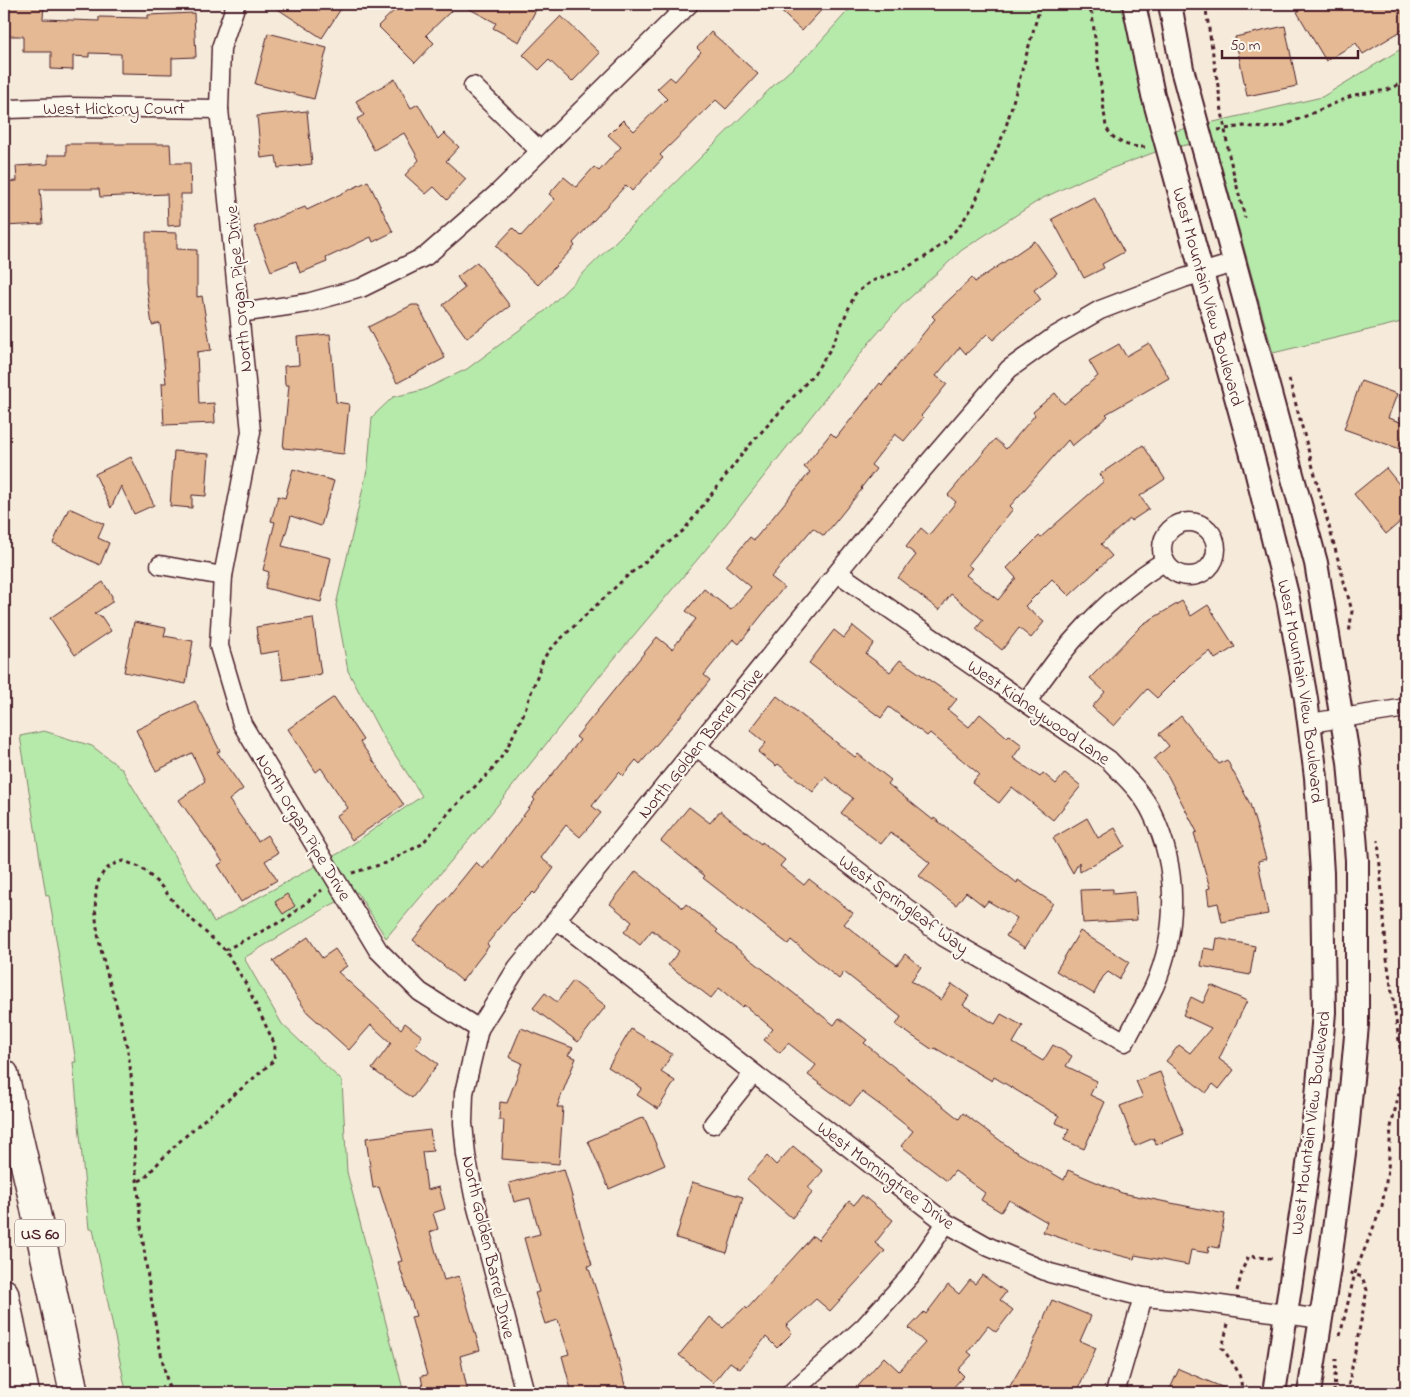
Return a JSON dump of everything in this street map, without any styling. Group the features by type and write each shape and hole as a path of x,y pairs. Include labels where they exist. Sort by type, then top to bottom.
{"highway":[{"name":"US 60","path":"4,1074 33,1199 74,1393"},
{"path":"4,1293 25,1393"}],"street":[{"name":"North Organ Pipe Drive","path":"236,4 221,48 219,109 251,432 223,576 219,646 242,724 378,950 420,992 479,1029"},
{"path":"240,313 307,303 361,288 426,256 499,192 539,150 688,4"},
{"name":"West Mountain View Boulevard","path":"1134,4 1153,95 1254,462 1288,599 1310,723 1322,873 1324,1012 1315,1117 1274,1393"},
{"name":"West Mountain View Boulevard","path":"1170,4 1182,69 1266,383 1292,467 1316,563 1349,762 1357,860 1357,1025 1348,1122 1309,1393"},
{"path":"473,86 539,150"},
{"name":"West Hickory Court","path":"8,109 68,106 219,109"},
{"name":"North Golden Barrel Drive","path":"525,1393 474,1196 466,1155 464,1093 479,1029 517,968 838,573 1009,369 1056,336 1100,310 1234,263"},
{"path":"1027,702 1058,658 1105,608 1145,574 1165,561"},
{"path":"160,565 223,576"},
{"name":"West Kidneywood Lane","path":"838,573 1027,702 1108,760 1134,786 1152,812 1170,868 1173,921 1165,956 1154,987 1125,1042"},
{"path":"1310,723 1406,708"},
{"name":"West Springleaf Way","path":"696,747 944,937 1125,1042"},
{"name":"West Morningtree Drive","path":"557,920 752,1074 946,1223 989,1247 1050,1273 1143,1297 1192,1300 1321,1319"},
{"path":"713,1124 752,1074"},
{"path":"791,1393 864,1327 910,1276 946,1223"},
{"path":"1115,1393 1143,1297"}],"path":[{"path":"226,950 286,919 318,893 356,871 399,858 422,844 451,810 492,770 505,752 523,715 543,660 549,650 625,578 684,530 747,448 814,374 831,348 855,294 870,282 904,269 925,257 944,243 960,225 974,205 1005,130 1040,7 1043,4"},
{"path":"1086,4 1092,14 1106,127 1110,135 1123,143 1144,147 1153,146"},
{"path":"1210,132 1226,127 1265,128 1285,125 1354,95 1388,90 1406,81"},
{"path":"139,1181 145,1178 194,1126 245,1086 274,1060 276,1045 246,984 226,950 178,907 160,884 142,868 124,861 112,864 102,873 96,893 98,933 128,1052 135,1166 139,1181 139,1214 150,1295 170,1393"}],"green space":[{"path":"854,4 1123,4 1139,86 1153,136 1322,97 1406,46 1406,321 1273,353 1214,139 1158,151 1086,178 1041,199 962,250 901,306 869,343 712,542 603,672 489,816 386,938 357,892 329,906 244,958 282,1024 342,1081 347,1172 404,1393 122,1393 126,1391 93,1229 89,1229 73,1062 76,1062 20,736 44,731 92,746 122,769 214,922 341,852 422,796 382,735 348,671 336,605 368,466 372,417 393,397 423,390 467,369 545,311 777,82 810,53"}],"building":[{"path":"4,4 44,4 43,19 99,21 99,17 148,18 148,15 194,13 196,57 172,58 172,74 121,73 121,54 89,53 89,57 73,56 73,70 51,69 51,52 23,52 23,36 4,36"},
{"path":"270,4 344,4 322,38"},
{"path":"401,4 444,4 451,11 426,35 434,43 415,63 378,26"},
{"path":"460,4 539,4 519,42 493,28 496,23"},
{"path":"773,4 827,4 802,31"},
{"path":"1311,4 1406,4 1406,28 1363,54 1356,43 1326,61 1297,12"},
{"path":"561,16 600,53 572,82 549,60 539,70 523,55"},
{"path":"1285,26 1297,86 1247,96 1235,37"},
{"path":"711,32 758,74 726,109 716,100 660,155 663,158 632,191 626,185 573,243 575,246 538,285 496,246 513,228 521,236 555,199 549,194 564,177 576,187 594,167 599,171 621,147 608,135 623,120 634,131 667,99 657,89 670,77 675,81 701,52 697,48"},
{"path":"268,33 327,48 314,99 255,84"},
{"path":"395,79 411,108 418,104 438,139 444,133 459,147 446,161 466,179 447,200 434,187 426,194 405,175 419,160 404,133 374,150 357,119 364,115 356,101"},
{"path":"307,111 312,164 278,168 276,156 261,158 257,116"},
{"path":"66,144 170,144 171,163 190,163 191,194 181,194 181,225 168,226 167,194 100,197 99,189 40,189 43,224 4,226 4,182 17,181 16,166 48,164 48,155 66,155"},
{"path":"368,181 393,232 373,242 371,237 326,258 327,262 300,273 296,261 271,271 254,227 305,207 307,210"},
{"path":"1094,197 1124,252 1102,264 1104,268 1084,278 1052,219"},
{"path":"146,232 177,233 177,249 197,250 197,297 202,296 211,350 197,352 199,404 214,403 215,423 164,425 162,383 166,383 160,323 152,325 146,282"},
{"path":"1035,241 1057,273 1034,290 1041,300 1018,317 993,340 987,334 966,354 960,347 936,376 947,384 921,416 923,418 904,441 895,434 871,465 876,469 824,536 813,528 771,577 784,587 739,644 733,639 704,675 710,680 640,764 636,760 623,776 619,772 592,806 601,813 580,837 566,825 541,858 554,868 535,894 533,892 512,913 487,944 489,946 462,981 413,940 476,862 483,869 535,800 533,798 580,740 576,737 657,637 672,649 696,619 686,611 704,589 731,610 751,587 726,566 750,537 754,540 810,472 804,467 831,433 836,438 880,383 882,385 935,319 932,316 972,278 975,282"},
{"path":"477,262 510,306 467,338 443,305 465,288 457,277"},
{"path":"412,305 418,305 445,358 397,383 368,327"},
{"path":"330,334 336,402 349,404 344,454 283,448 289,385 285,385 284,366 299,365 297,337"},
{"path":"1149,343 1169,378 1106,414 1108,416 1072,446 1068,440 1010,506 1013,509 968,565 972,568 966,575 998,600 1016,578 1007,568 1039,536 1041,537 1104,481 1100,474 1143,445 1165,479 1140,496 1149,509 1131,521 1130,519 1101,544 1112,556 1069,596 1052,579 1025,606 1044,622 1031,638 1019,628 1002,650 976,629 983,620 951,594 939,610 898,578 916,555 906,547 921,528 929,535 956,502 948,495 995,439 1006,449 1035,415 1033,412 1055,393 1064,404 1098,376 1089,361 1119,344 1126,356"},
{"path":"1361,381 1397,394 1388,418 1406,424 1400,449 1344,429"},
{"path":"174,451 209,454 206,496 192,495 192,508 170,506"},
{"path":"131,457 154,505 134,514 121,486 111,508 95,474"},
{"path":"1386,468 1406,493 1406,517 1386,534 1354,494"},
{"path":"293,469 334,481 321,526 291,516 282,546 331,558 321,602 265,588 269,572 263,570 275,522 271,521 278,496 285,498"},
{"path":"69,508 104,524 98,538 109,543 100,565 53,543"},
{"path":"103,582 112,596 112,602 94,614 101,616 111,631 75,655 50,618"},
{"path":"1182,601 1191,616 1208,605 1235,647 1215,659 1210,651 1190,665 1157,698 1147,689 1114,726 1092,707 1105,692 1090,678 1143,624"},
{"path":"313,618 321,674 283,680 279,651 260,654 256,627"},
{"path":"134,622 166,628 164,636 193,641 186,684 124,672"},
{"path":"853,626 874,643 866,654 890,672 900,660 957,699 948,710 969,727 980,714 1007,737 1009,735 1022,745 1013,758 1040,777 1043,773 1056,784 1065,773 1081,786 1053,820 1012,787 999,803 972,783 979,774 930,733 927,736 889,707 881,718 809,663 834,630 844,638"},
{"path":"777,696 855,757 858,754 891,780 888,784 1017,883 1018,880 1053,903 1025,948 1006,936 1017,918 988,901 984,906 966,892 956,905 919,876 930,863 890,833 881,844 841,813 853,798 825,777 813,792 778,764 776,766 758,752 766,743 750,730"},
{"path":"334,697 363,740 360,742 404,805 352,840 336,816 348,808 321,768 316,772 288,729"},
{"path":"195,701 220,751 217,752 243,789 229,800 258,841 267,835 278,853 265,861 277,880 241,902 218,865 223,862 179,800 205,781 192,753 156,771 136,730"},
{"path":"1181,716 1219,764 1227,760 1250,804 1266,859 1258,861 1268,914 1222,922 1218,903 1209,905 1207,889 1210,888 1194,833 1197,832 1168,776 1154,759 1169,746 1159,734"},
{"path":"689,807 710,823 720,811 761,844 762,842 785,860 780,866 804,885 809,879 853,913 844,924 897,965 905,954 921,967 911,981 941,1000 952,984 969,996 963,1005 995,1024 1001,1014 1023,1026 1013,1043 1043,1061 1053,1045 1072,1056 1066,1066 1097,1081 1090,1095 1105,1102 1084,1149 1064,1140 1069,1129 1056,1123 1059,1116 994,1077 992,1081 935,1048 933,1050 896,1025 901,1017 844,972 839,979 791,940 788,944 703,878 705,876 661,841"},
{"path":"1087,818 1098,838 1115,828 1125,846 1080,872 1079,862 1073,873 1053,838"},
{"path":"636,871 683,908 686,904 718,930 716,932 834,1025 839,1018 867,1040 864,1043 959,1119 963,1113 1013,1150 1064,1180 1068,1170 1122,1193 1225,1214 1219,1248 1209,1246 1208,1253 1191,1250 1188,1265 1135,1255 1134,1259 1093,1249 1043,1232 1047,1222 1009,1200 1001,1212 981,1200 985,1193 955,1171 947,1181 901,1146 913,1131 884,1108 862,1092 850,1106 808,1075 816,1065 788,1043 780,1053 764,1040 773,1029 744,1005 742,1007 719,988 711,998 668,965 679,951 652,930 640,945 624,932 632,922 610,904"},
{"path":"1113,889 1113,894 1135,892 1137,920 1083,923 1081,890"},
{"path":"287,894 295,906 283,914 275,902"},
{"path":"1080,931 1129,962 1119,979 1108,972 1103,977 1094,994 1056,971"},
{"path":"308,937 322,958 335,949 347,966 338,972 401,1029 405,1023 422,1036 415,1047 438,1064 412,1098 372,1069 391,1043 371,1025 349,1050 307,1012 273,961"},
{"path":"1217,938 1255,946 1250,975 1201,966 1204,948 1215,950"},
{"path":"573,981 606,1006 578,1042 533,1008 545,993 557,1002"},
{"path":"1211,985 1247,1001 1219,1059 1234,1070 1219,1089 1213,1084 1206,1093 1166,1061 1179,1045 1190,1053 1211,1028 1183,1015 1191,997 1203,1003"},
{"path":"521,1028 573,1048 568,1055 576,1058 557,1107 563,1107 559,1164 502,1159 504,1120 499,1120 500,1102 507,1103 522,1063 509,1057"},
{"path":"631,1029 672,1054 661,1072 675,1081 658,1109 637,1095 642,1088 608,1067"},
{"path":"1160,1072 1184,1134 1156,1145 1154,1138 1135,1146 1120,1106 1143,1097 1136,1081"},
{"path":"644,1117 665,1165 609,1189 588,1141"},
{"path":"430,1130 433,1151 422,1152 427,1190 439,1187 445,1209 433,1213 438,1229 430,1232 444,1280 459,1276 480,1350 460,1356 468,1393 424,1393 421,1376 427,1375 411,1317 416,1316 398,1262 402,1261 379,1187 373,1188 366,1138"},
{"path":"793,1146 823,1171 808,1188 813,1192 792,1218 747,1179 767,1156 776,1165"},
{"path":"564,1169 592,1265 588,1266 614,1343 627,1393 572,1393 562,1356 569,1354 558,1320 545,1324 535,1293 539,1292 524,1238 540,1234 530,1198 514,1202 509,1183"},
{"path":"692,1182 743,1197 727,1253 676,1238"},
{"path":"862,1195 893,1220 875,1243 885,1251 830,1311 816,1299 786,1326 792,1333 777,1348 766,1337 740,1369 730,1362 713,1383 679,1355 710,1317 723,1328 745,1307 747,1309 813,1236 818,1240 849,1201 854,1205"},
{"path":"982,1275 1006,1292 1000,1300 1013,1310 996,1332 988,1326 968,1352 972,1355 958,1370 964,1376 948,1393 852,1393 884,1357 899,1371 925,1343 909,1328 924,1312 926,1314 948,1285 959,1294 970,1280 975,1284"},
{"path":"1052,1300 1091,1316 1080,1341 1096,1348 1079,1388 1076,1393 1006,1393 1028,1355"},
{"path":"1179,1369 1236,1393 1168,1393"}]}
